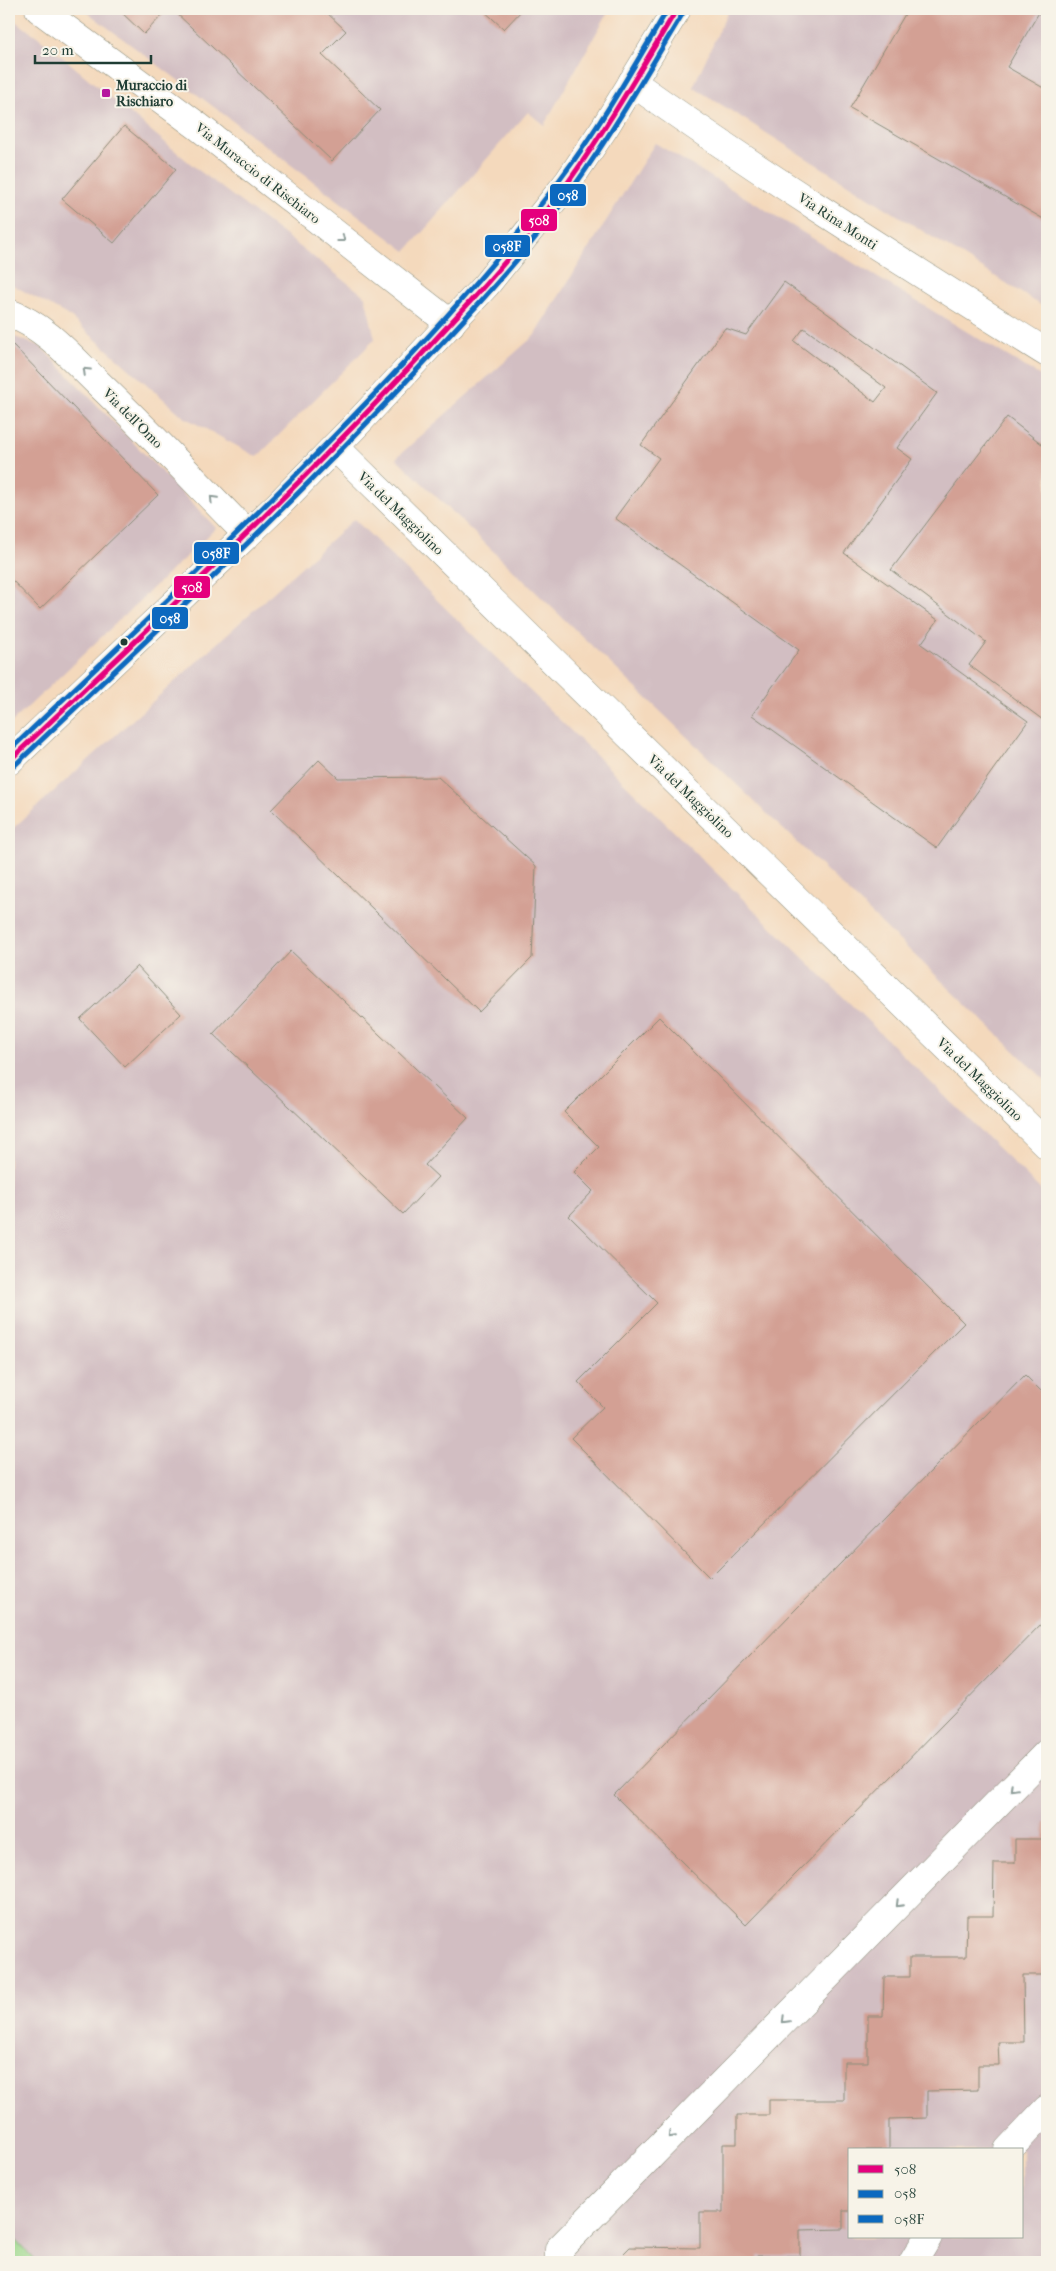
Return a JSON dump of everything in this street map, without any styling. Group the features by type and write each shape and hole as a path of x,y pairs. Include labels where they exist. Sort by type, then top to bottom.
{"street":[{"name":"Via Muraccio di Rischiaro","path":"39,9 199,127 451,324"},
{"path":"9,761 247,534 334,447 451,324 516,250 568,182 677,9"},
{"name":"Via Rina Monti","path":"632,82 738,156 868,241 1047,353"},
{"name":"Via dell'Omo","path":"9,313 37,327 57,343 113,397 247,534"},
{"name":"Via del Maggiolino","path":"334,447 1047,1145"},
{"path":"559,2262 559,2249 1047,1753"},
{"path":"1010,2148 1047,2109"},
{"path":"913,2262 927,2238"}],"shaded area":[{"path":"83,9 610,9 544,125 528,112 406,251"},
{"path":"729,9 1047,9 1047,309 693,87"},
{"path":"9,17 37,36 197,169 365,296 375,339 257,457 184,417 69,316 9,283"},
{"path":"655,143 1047,380 1047,1082 396,458 534,336"},
{"path":"9,335 40,346 216,528 9,725"},
{"path":"354,519 1047,1196 1047,2262 37,2262 9,2233 9,832"}],"green space":[{"path":"9,2233 37,2262 9,2262"}],"building":[{"path":"118,9 168,9 144,34"},
{"path":"172,9 323,9 346,31 322,55 380,110 332,161"},
{"path":"482,9 523,9 504,29"},
{"path":"908,9 1041,9 1007,67 1047,90 1047,221 850,108"},
{"path":"124,126 176,169 114,243 62,199"},
{"path":"784,282 937,393 897,448 912,459 844,553 938,620 921,644 1028,721 937,848 752,715 799,650 615,518 659,458 641,445 725,328 746,335","holes":["804,328 886,388 875,402 794,341"]},
{"path":"13,345 158,495 40,609 9,577 9,349"},
{"path":"1007,417 1047,448 1047,723 969,665 986,642 891,570"},
{"path":"319,760 338,778 438,777 536,866 532,958 479,1012 271,810"},
{"path":"291,951 468,1118 425,1165 438,1177 403,1214 213,1034"},
{"path":"137,966 181,1014 125,1067 80,1019"},
{"path":"659,1017 964,1323 710,1578 571,1438 603,1407 578,1382 657,1303 569,1216 593,1191 574,1172 599,1147 564,1112"},
{"path":"1025,1375 1047,1397 1047,1618 746,1925 614,1795"},
{"path":"1045,1822 1047,1822 1047,1975 1023,1975 1024,2042 998,2042 999,2065 978,2065 978,2090 927,2091 927,2118 889,2119 889,2148 848,2148 848,2210 843,2210 843,2229 800,2230 800,2256 757,2256 757,2262 615,2262 630,2247 700,2248 700,2212 723,2212 723,2144 737,2144 737,2115 769,2115 769,2100 844,2100 844,2062 868,2062 868,2016 883,2016 884,1977 910,1977 910,1957 966,1957 967,1916 993,1916 994,1863 1015,1863 1015,1839 1044,1839"}],"transit line":[{"name":"058F","path":"9,751 307,464 464,297 523,227 576,158 617,95 668,9"},
{"name":"508","path":"9,761 211,568 359,421 491,278 551,206 569,181 677,9"},
{"name":"058","path":"14,766 267,524 365,425 477,306 557,210 603,143 683,13"}],"place":[{"name":"Muraccio di Rischiaro","path":"106,93"}]}
